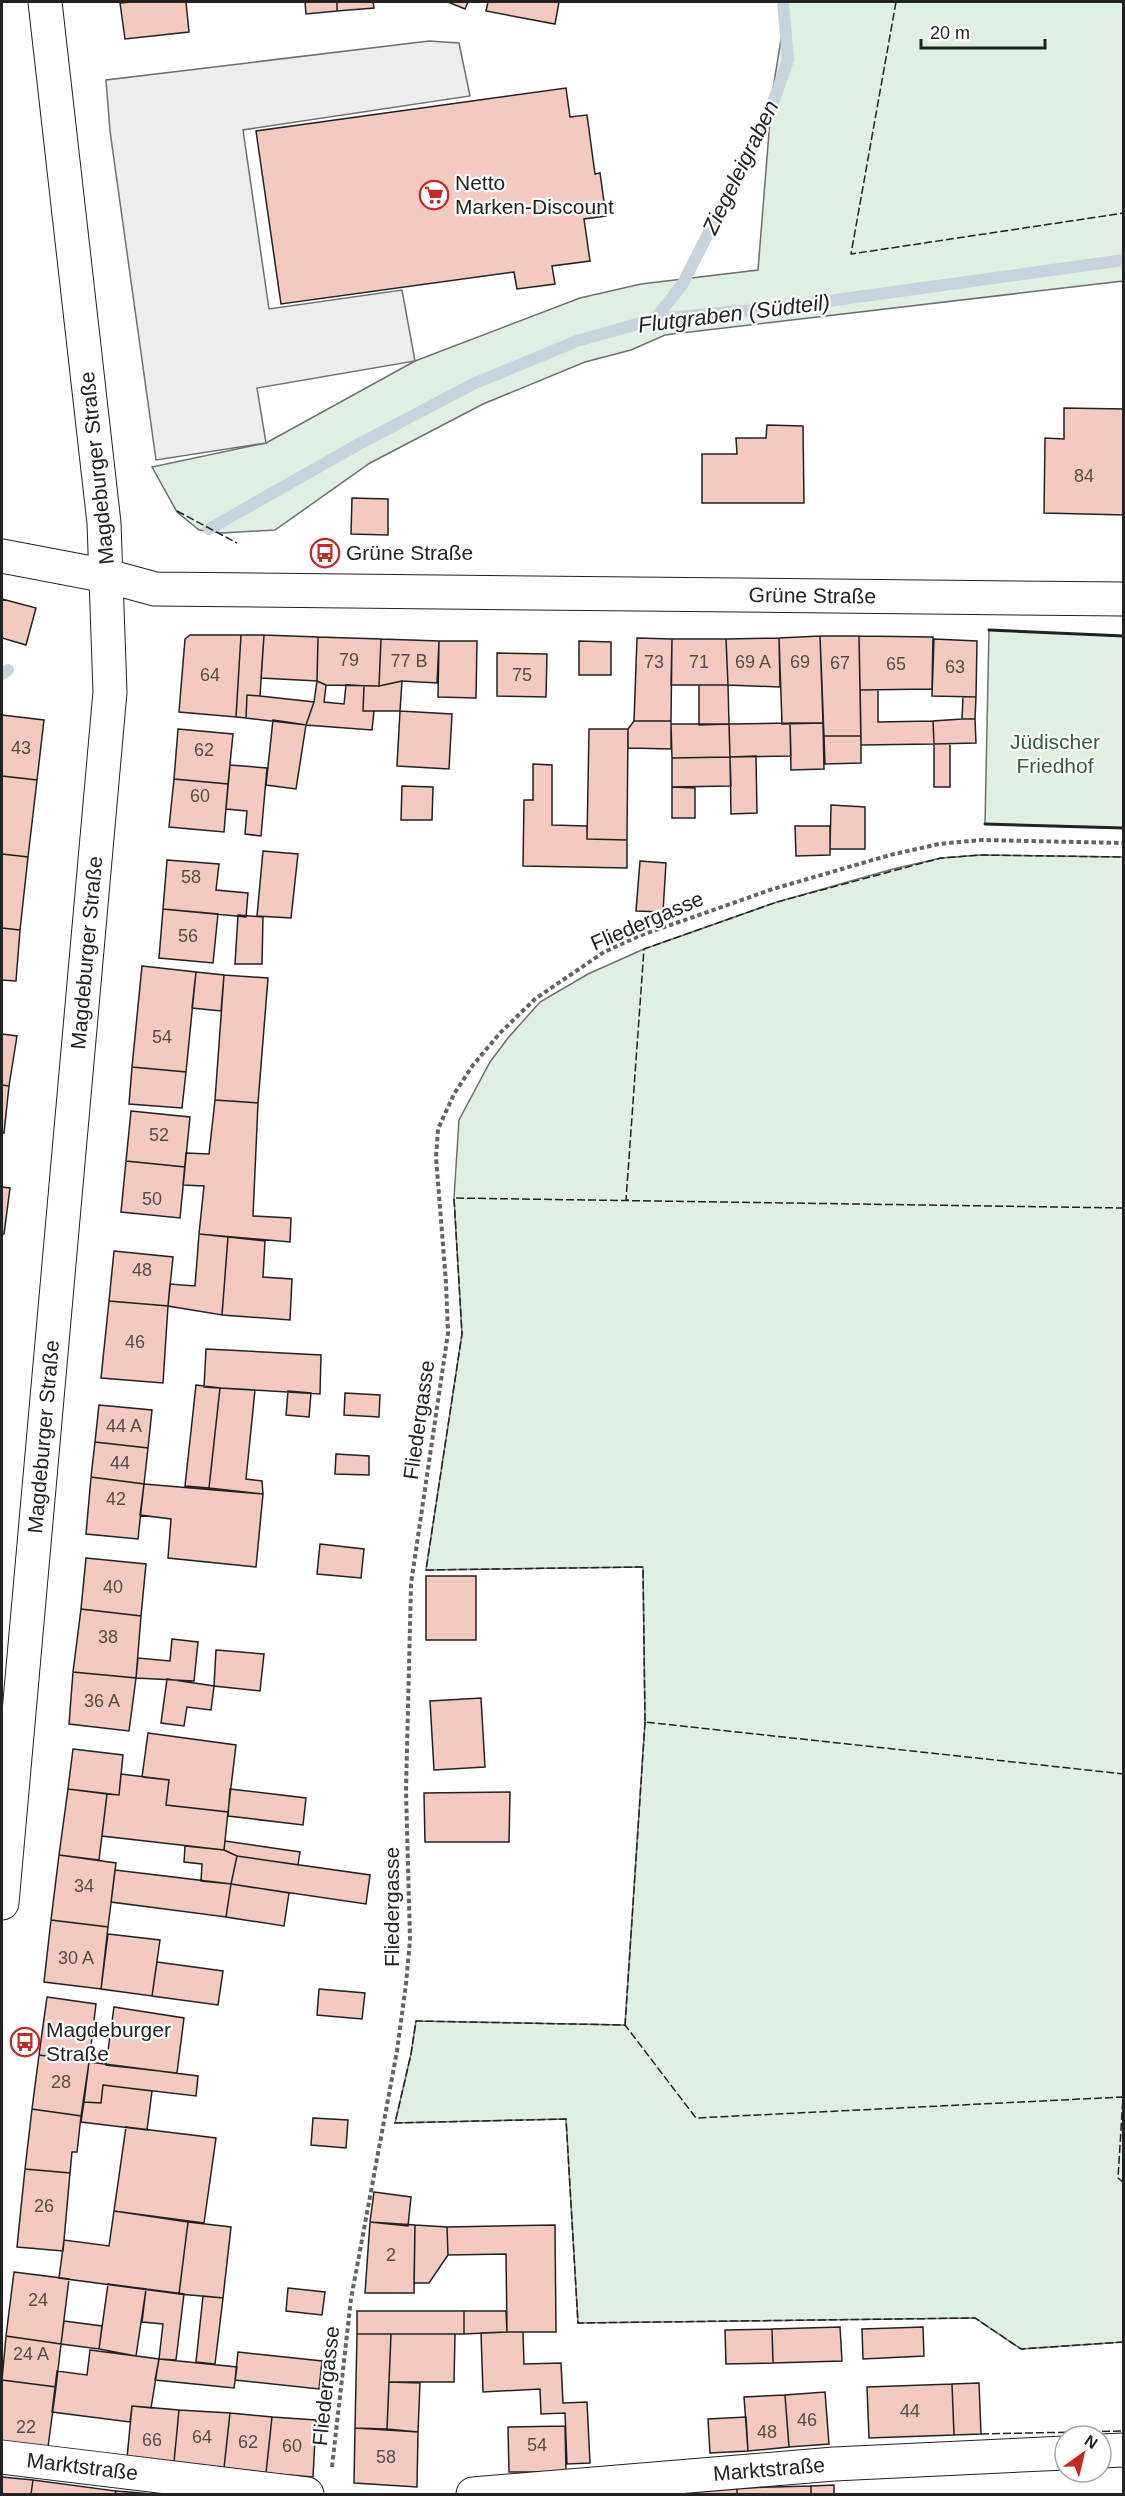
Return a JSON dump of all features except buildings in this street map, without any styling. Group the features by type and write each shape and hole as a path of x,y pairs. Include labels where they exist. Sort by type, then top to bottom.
{"street":[{"name":"Magdeburger Straße","path":"2,1904 104,782 110,692 103,512 45,2"},
{"name":"Grüne Straße","path":"2,556 107,576 154,589 1124,599"},
{"name":"Marktstraße","path":"473,2494 834,2464 1053,2454"},
{"name":"Marktstraße","path":"2,2457 307,2494"}],"path":[{"name":"Fliedergasse","path":"332,2469 351,2299 397,2051 410,1940 406,1791 411,1584 448,1333 436,1157 438,1129 454,1094 473,1065 500,1033 535,999 604,952 639,936 772,889 890,855 939,844 981,840 1124,843"}],"green space":[{"path":"787,2 1123,2 1123,281 665,335 631,350 585,362 483,404 370,463 275,530 222,533 199,530 177,512 152,467 266,443 415,361 580,298 641,284 758,270 772,95"},
{"name":"Jüdischer Friedhof","path":"989,630 1123,636 1123,828 985,824"},
{"path":"981,855 1123,857 1123,2342 1021,2349 975,2318 578,2323 566,2119 395,2123 416,2021 625,2025 645,1722 643,1567 426,1570 462,1334 454,1198 459,1120 490,1062 508,1038 540,1002 588,974 644,949 777,902 893,869 941,858"}],"shaded area":[{"path":"429,41 459,43 470,96 243,130 269,309 402,290 415,361 257,388 266,443 156,460 110,131 106,80"}],"waterway":[{"name":"Ziegeleigraben","path":"655,319 682,285 769,114 788,60 783,2"},
{"name":"Flutgraben (Südteil)","path":"209,529 359,444 473,384 577,341 655,319 792,306 1124,260"},
{"name":"Flutgraben (Südteil)","path":"2,674 8,670"}],"fence":[{"path":"896,2 851,254 1124,213"},
{"path":"177,511 237,543"},
{"path":"629,1200 626,1200 644,949 777,902 941,858 981,855 1124,857"},
{"path":"1124,1208 454,1198 462,1334 426,1570 643,1567 645,1722 1124,1774"},
{"path":"625,2026 645,1722 647,1723"},
{"path":"1124,2183 1118,2178 1123,2097 696,2118 625,2025 416,2021 395,2123 566,2119 578,2323 975,2318 1021,2349 1124,2342"},
{"path":"981,2434 1124,2431"}],"wall":[{"path":"989,630 1124,636"},
{"path":"985,824 1124,828"}],"place":[{"name":"Netto Marken-Discount","path":"434,195"},
{"name":"Grüne Straße","path":"325,553"},
{"name":"Magdeburger Straße","path":"25,2042"}]}
